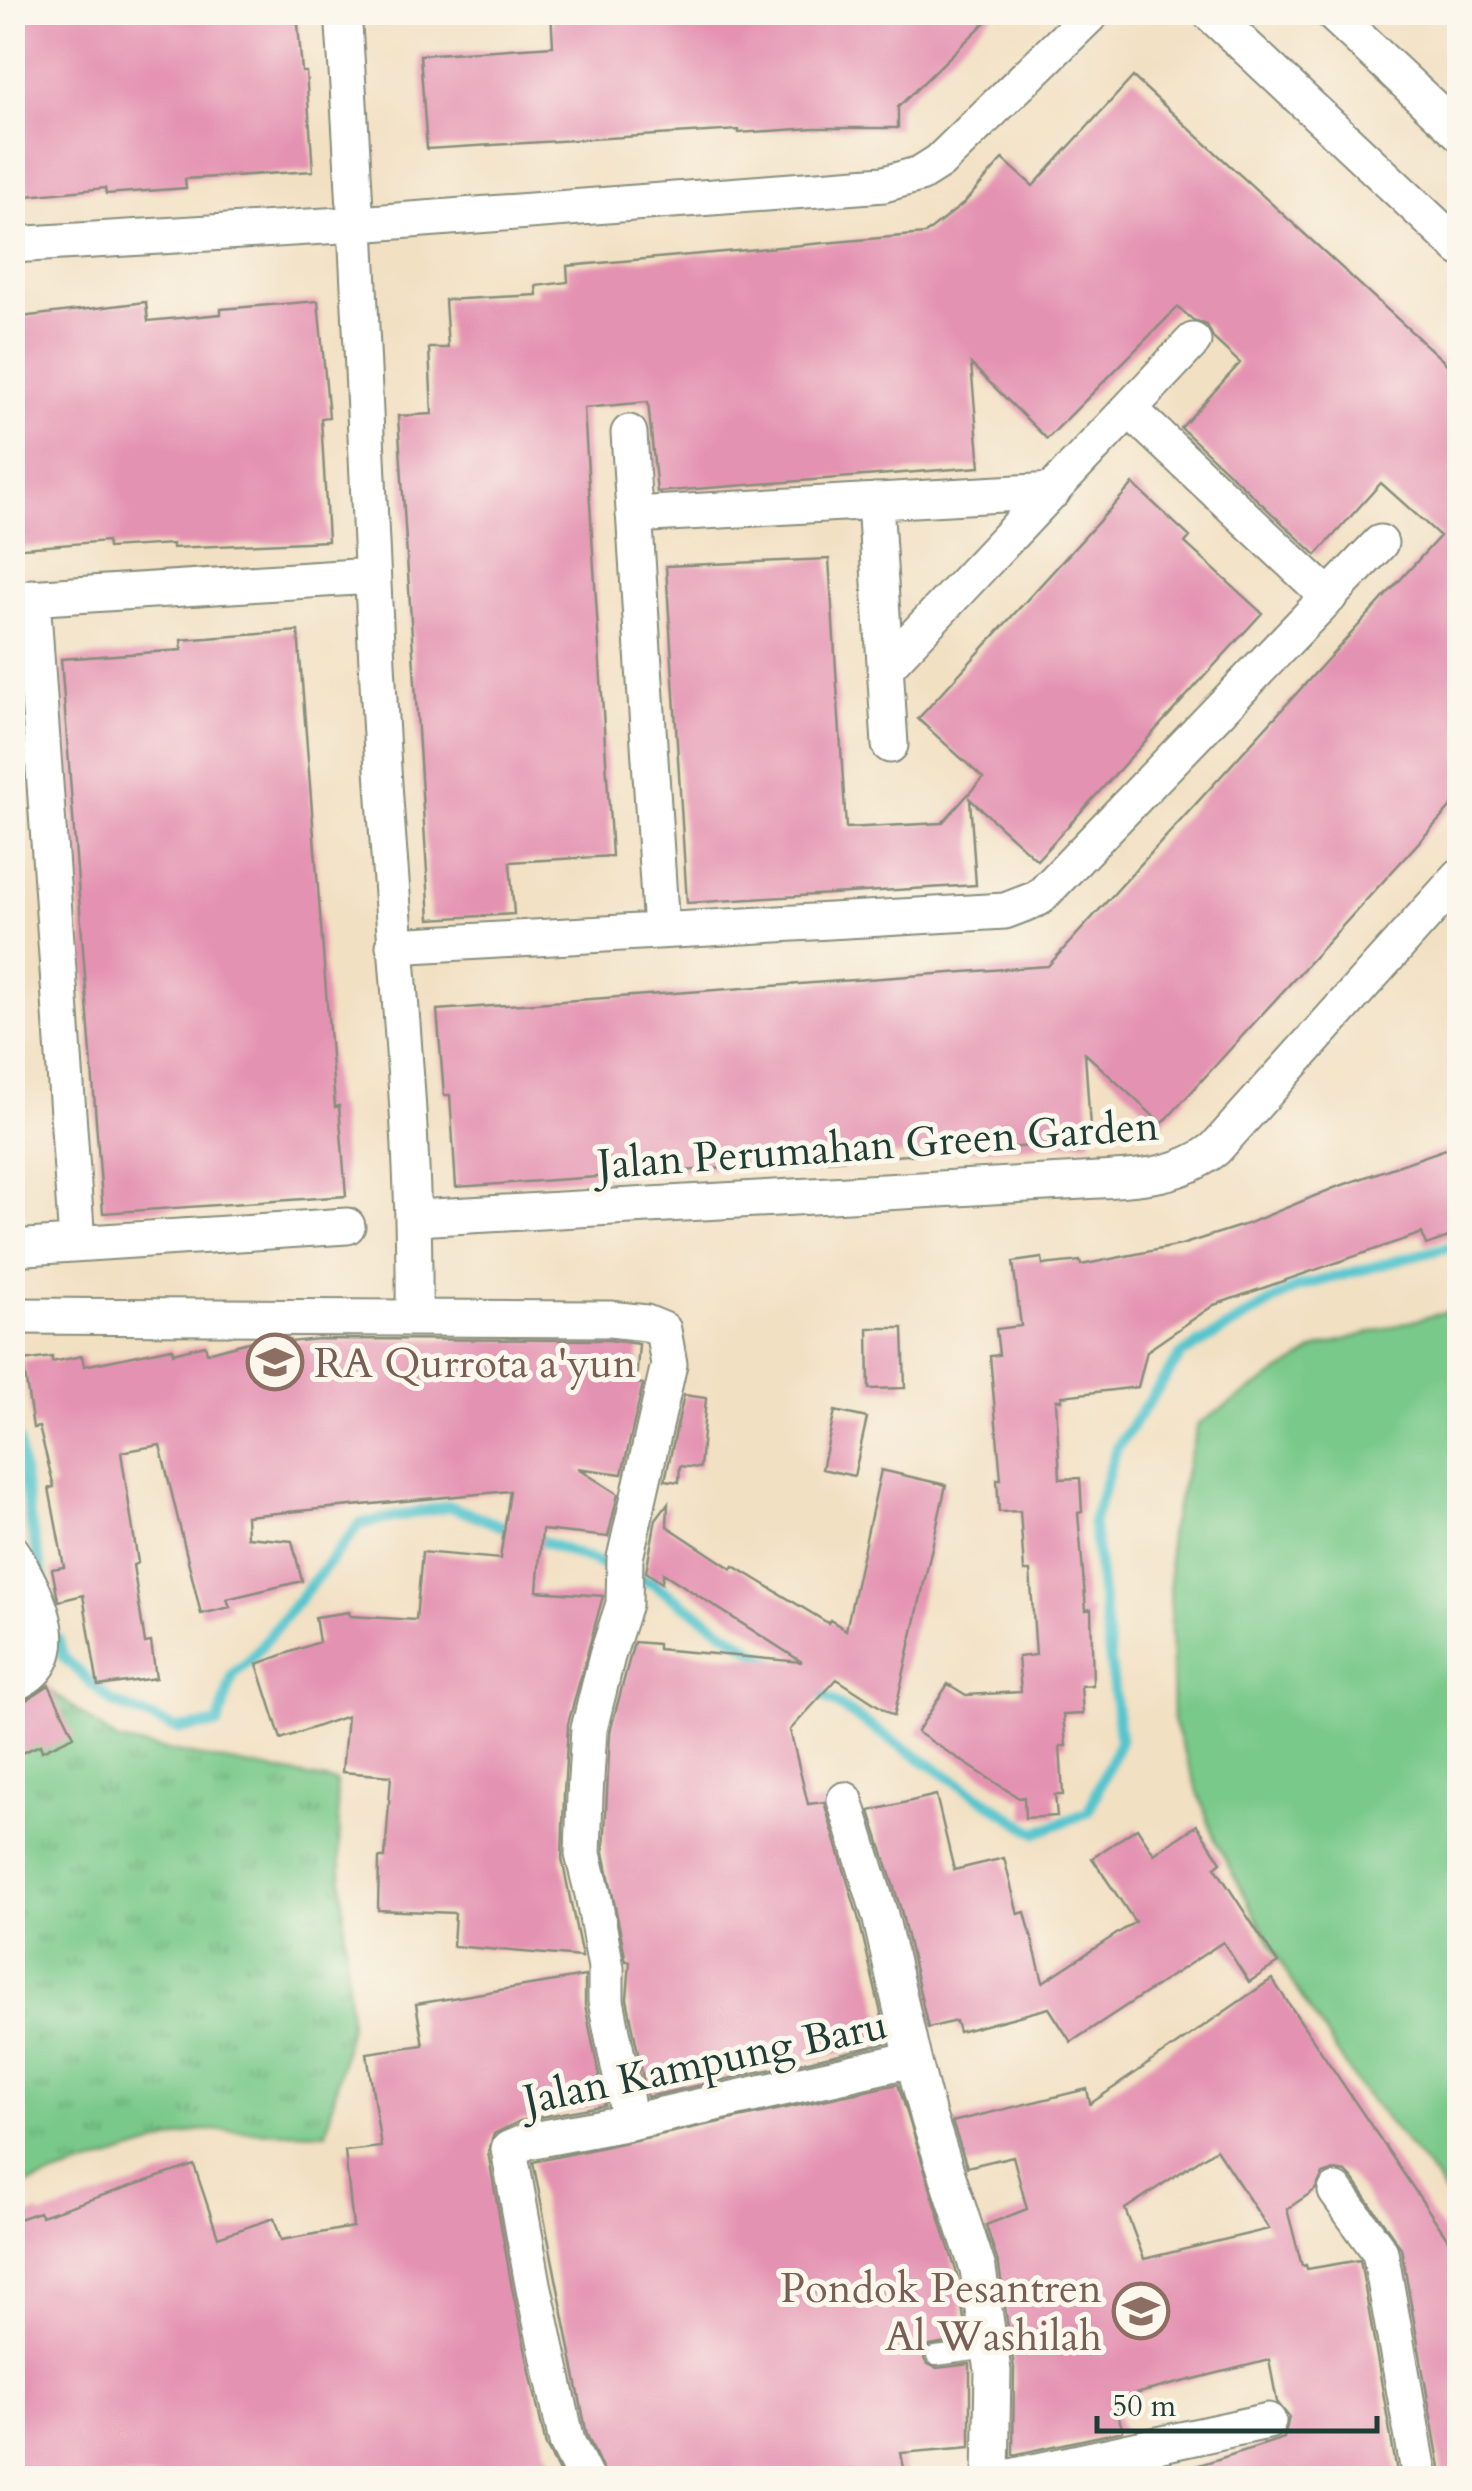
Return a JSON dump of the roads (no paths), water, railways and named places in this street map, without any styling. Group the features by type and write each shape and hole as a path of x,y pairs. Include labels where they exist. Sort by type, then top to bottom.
{"street":[{"path":"343,12 358,224 372,576 394,946 415,1218 414,1317"},
{"path":"12,245 358,224 901,180 930,168 961,144 1093,12"},
{"path":"1209,12 1460,248"},
{"path":"1331,12 1460,132"},
{"path":"885,668 1193,341"},
{"path":"1129,409 1329,597"},
{"path":"629,433 661,930"},
{"path":"634,515 1052,490"},
{"path":"875,501 890,746"},
{"path":"394,946 1023,906 1039,898 1380,543"},
{"path":"77,1243 22,598 372,576"},
{"name":"Jalan Perumahan Green Garden","path":"415,1218 1083,1181 1146,1176 1183,1168 1216,1149 1460,876"},
{"path":"12,1248 347,1226"},
{"path":"12,1316 610,1319 646,1323 663,1330 668,1364 625,1558 624,1604 589,1729 583,1854 594,1894 606,1968 606,2002 630,2122"},
{"path":"12,1552 42,1606 46,1633 39,1662 12,1684"},
{"path":"845,1800 880,1914 913,2059"},
{"name":"Jalan Kampung Baru","path":"584,2478 567,2442 532,2284 509,2149 528,2141 913,2059 978,2269 993,2372 990,2478"},
{"path":"1336,2191 1380,2252 1420,2478"},
{"path":"1006,2478 1268,2421"}],"lane":[{"path":"936,2356 990,2350"}],"waterway":[{"path":"811,1688 1036,1833 1088,1812 1120,1740 1093,1523 1116,1449 1181,1355 1297,1287 1460,1244"},
{"path":"12,1440 18,1439 44,1582"},
{"path":"58,1639 63,1657 112,1702 178,1729 218,1724 233,1674 249,1661 360,1524 449,1506 652,1583 778,1667"}],"place":[{"name":"RA Qurrota a'yun","path":"275,1362"},
{"name":"Pondok Pesantren Al Washilah","path":"1141,2311"}]}
